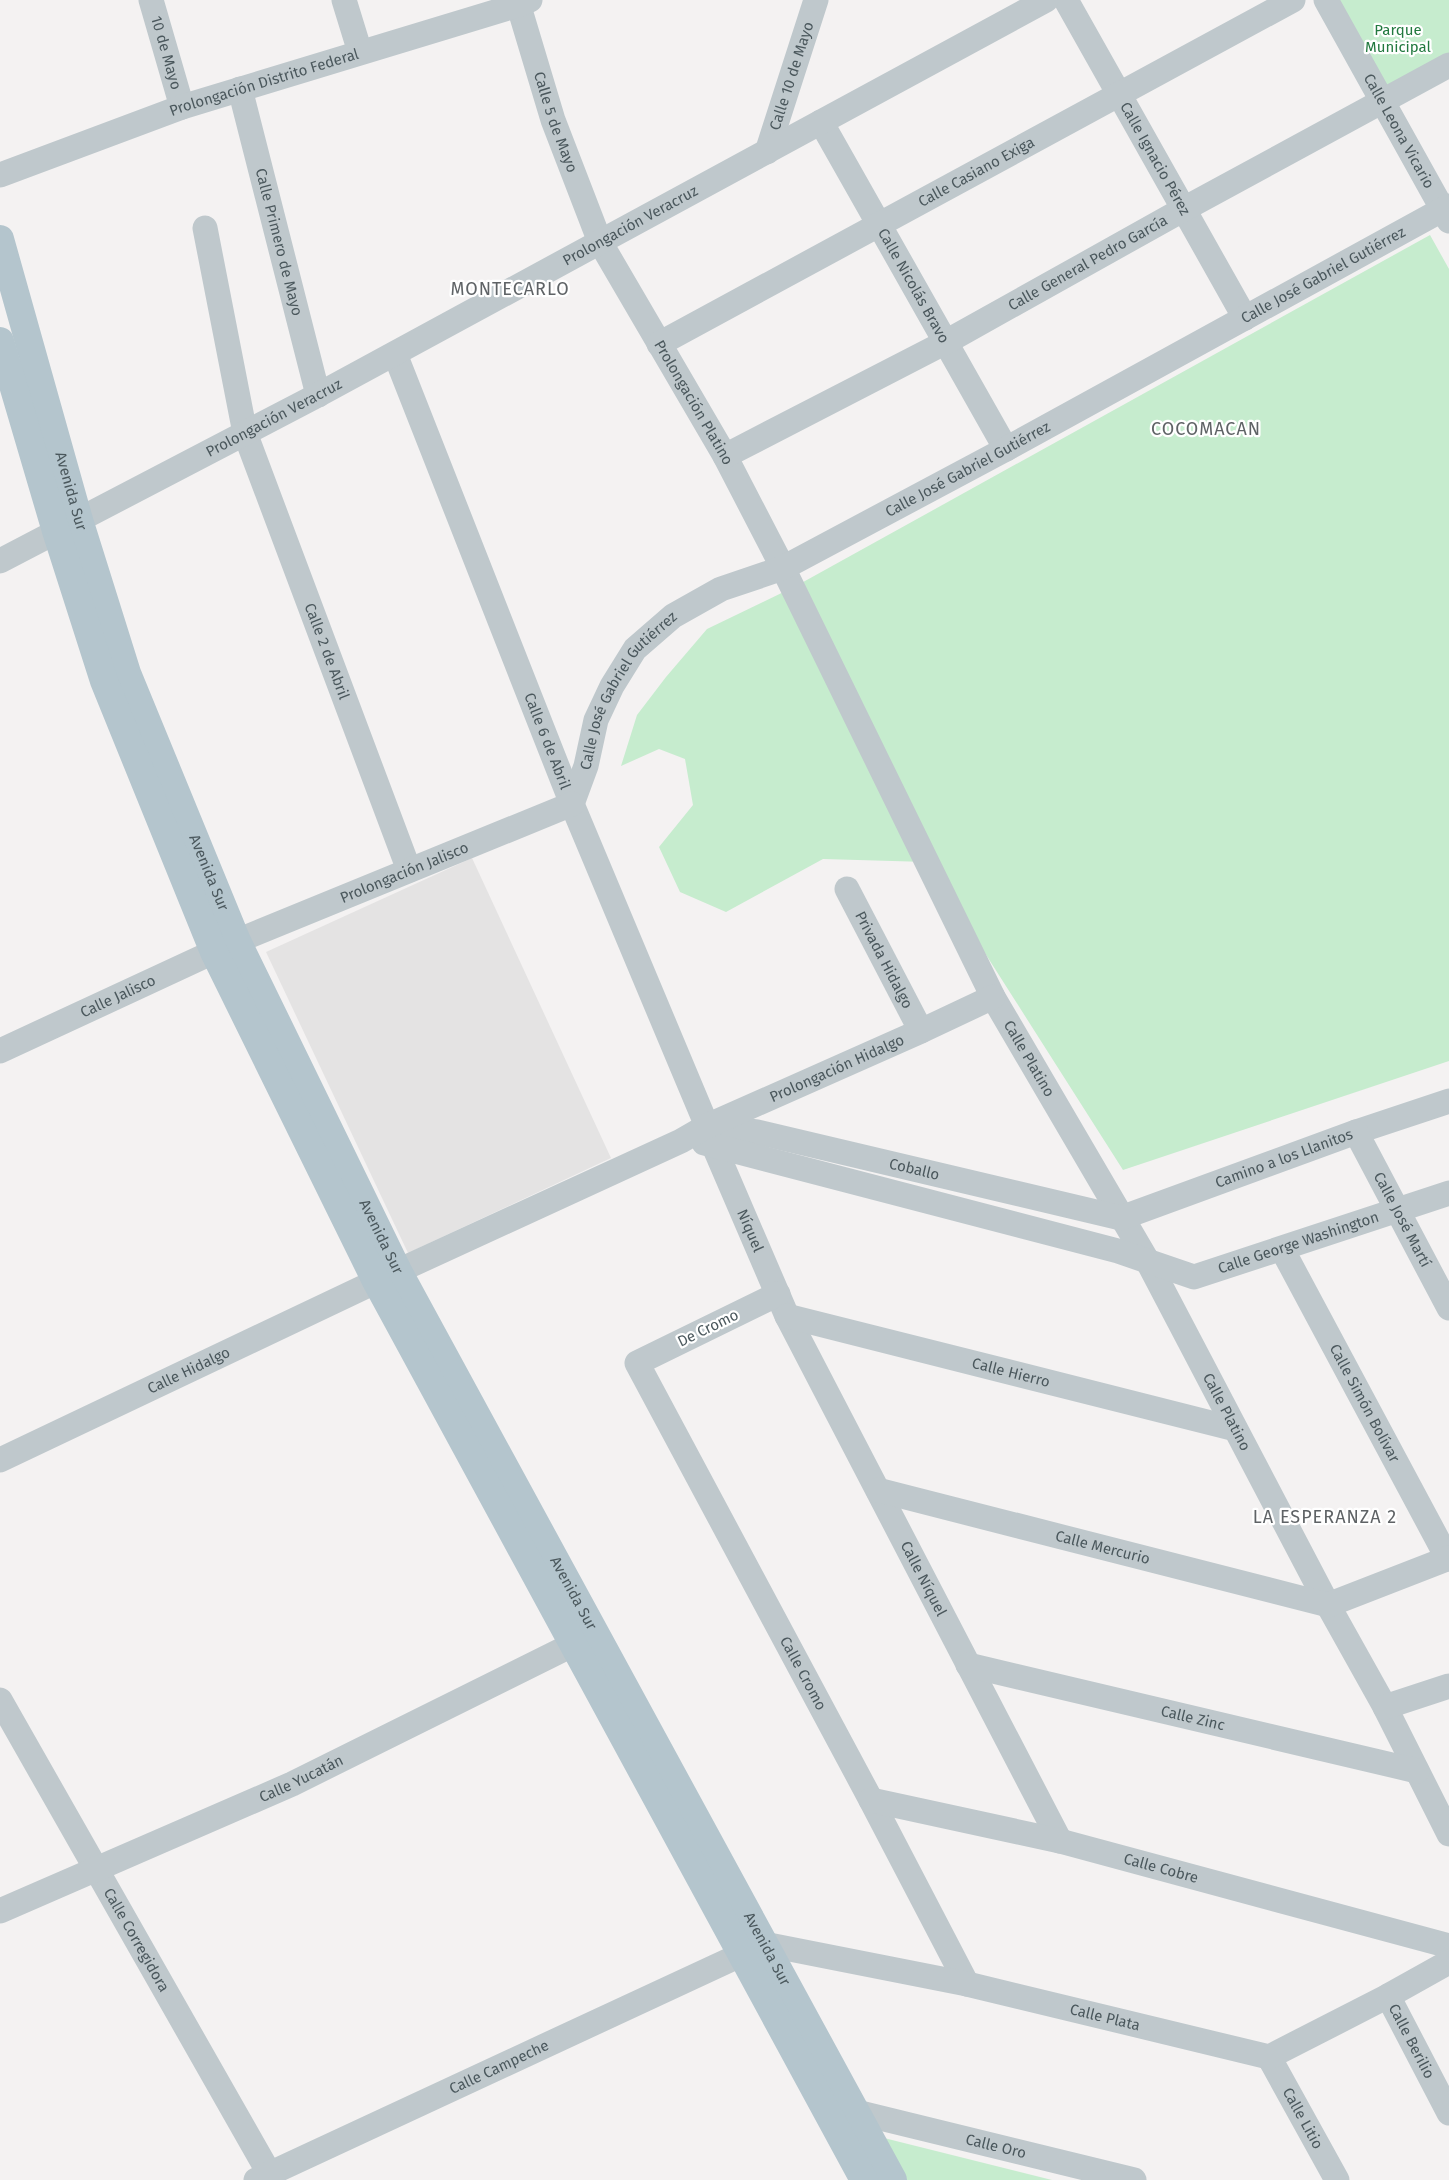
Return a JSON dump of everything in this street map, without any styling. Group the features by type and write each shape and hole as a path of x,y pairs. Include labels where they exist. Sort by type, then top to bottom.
{"main road":[{"name":"Avenida Sur","path":"0,239 104,681 225,946 387,1276 753,1950 864,2180"},
{"name":"Avenida Sur","path":"0,341 68,526"},
{"name":"Avenida Sur","path":"753,1950 856,2112 892,2180"}],"street":[{"name":"10 de Mayo","path":"151,0 182,107"},
{"path":"344,0 360,52"},
{"name":"Calle 10 de Mayo","path":"767,152 816,0"},
{"name":"Prolongación Veracruz","path":"0,561 395,354 1046,0"},
{"name":"Calle Ignacio Pérez","path":"1066,0 1245,318"},
{"name":"Calle Casiano Exiga","path":"660,344 1293,0"},
{"name":"Calle Leona Vicario","path":"1326,0 1447,212"},
{"name":"Prolongación Distrito Federal","path":"0,175 182,107 522,2"},
{"name":"Calle 5 de Mayo","path":"522,2 552,120 600,242"},
{"name":"Calle General Pedro García","path":"725,456 946,342 1184,209 1449,65"},
{"name":"Calle Primero de Mayo","path":"240,89 318,395"},
{"name":"Calle Nicolás Bravo","path":"821,122 1006,448"},
{"name":"Calle José Gabriel Gutiérrez","path":"572,804 586,766 596,720 612,686 635,649 673,616 721,589 783,568 1245,318 1447,212"},
{"name":"Calle 2 de Abril","path":"206,228 245,433 409,870"},
{"name":"Prolongación Platino","path":"600,242 725,456 783,568 993,997"},
{"name":"Calle 6 de Abril","path":"395,354 572,804 710,1135"},
{"name":"Prolongación Jalisco","path":"225,946 572,804"},
{"name":"Privada Hidalgo","path":"847,889 921,1031"},
{"name":"Calle Jalisco","path":"0,1051 225,946"},
{"name":"Prolongación Hidalgo","path":"387,1276 681,1141 710,1135 759,1104 993,997"},
{"name":"Calle Platino","path":"993,997 1147,1260 1328,1606 1385,1707 1449,1834"},
{"name":"Camino a los Llanitos","path":"1121,1218 1356,1132 1449,1102"},
{"path":"757,1132 759,1104"},
{"name":"Coballo","path":"710,1135 757,1132 1121,1218"},
{"name":"Calle José Martí","path":"1356,1132 1449,1308"},
{"name":"Coballo","path":"710,1135 735,1153 1147,1260"},
{"name":"Níquel","path":"710,1135 783,1305"},
{"name":"Calle George Washington","path":"1147,1260 1194,1277 1449,1193"},
{"name":"Calle Simón Bolívar","path":"1282,1249 1448,1558"},
{"name":"Calle Hidalgo","path":"0,1460 387,1276"},
{"name":"De Cromo","path":"637,1363 783,1305"},
{"name":"Calle Hierro","path":"783,1305 1235,1430"},
{"name":"Calle Níquel","path":"783,1305 1060,1841"},
{"name":"Calle Cromo","path":"637,1363 871,1800 967,1984"},
{"name":"Calle Mercurio","path":"878,1490 1328,1606"},
{"path":"1328,1606 1448,1558"},
{"name":"Calle Yucatán","path":"0,1912 292,1784 585,1639"},
{"name":"Calle Zinc","path":"968,1665 1417,1771"},
{"path":"1385,1707 1449,1686"},
{"name":"Calle Corregidora","path":"0,1700 266,2178"},
{"name":"Calle Cobre","path":"871,1800 1060,1841 1449,1946"},
{"name":"Calle Plata","path":"753,1950 967,1984 1269,2057"},
{"name":"Calle Campeche","path":"266,2178 753,1950"},
{"path":"1269,2057 1388,1996 1449,1962"},
{"name":"Calle Berilio","path":"1388,1996 1449,2113"},
{"name":"Calle Litio","path":"1269,2057 1337,2180"},
{"name":"Calle Oro","path":"856,2112 1134,2180"}],"shaded area":[{"path":"472,858 611,1158 408,1253 266,952"}],"green space":[{"name":"Parque Municipal","path":"1332,0 1449,0 1449,56 1381,92"},
{"path":"1430,235 1449,269 1449,1061 1123,1170 927,862 823,859 726,912 680,892 659,847 693,805 685,759 659,749 621,766 637,715 707,629 796,586"},
{"path":"868,2134 1052,2180 893,2180"}],"district":[{"name":"MONTECARLO","path":"510,289"},
{"name":"COCOMACAN","path":"1206,429"},
{"name":"LA ESPERANZA 2","path":"1325,1517"}]}
